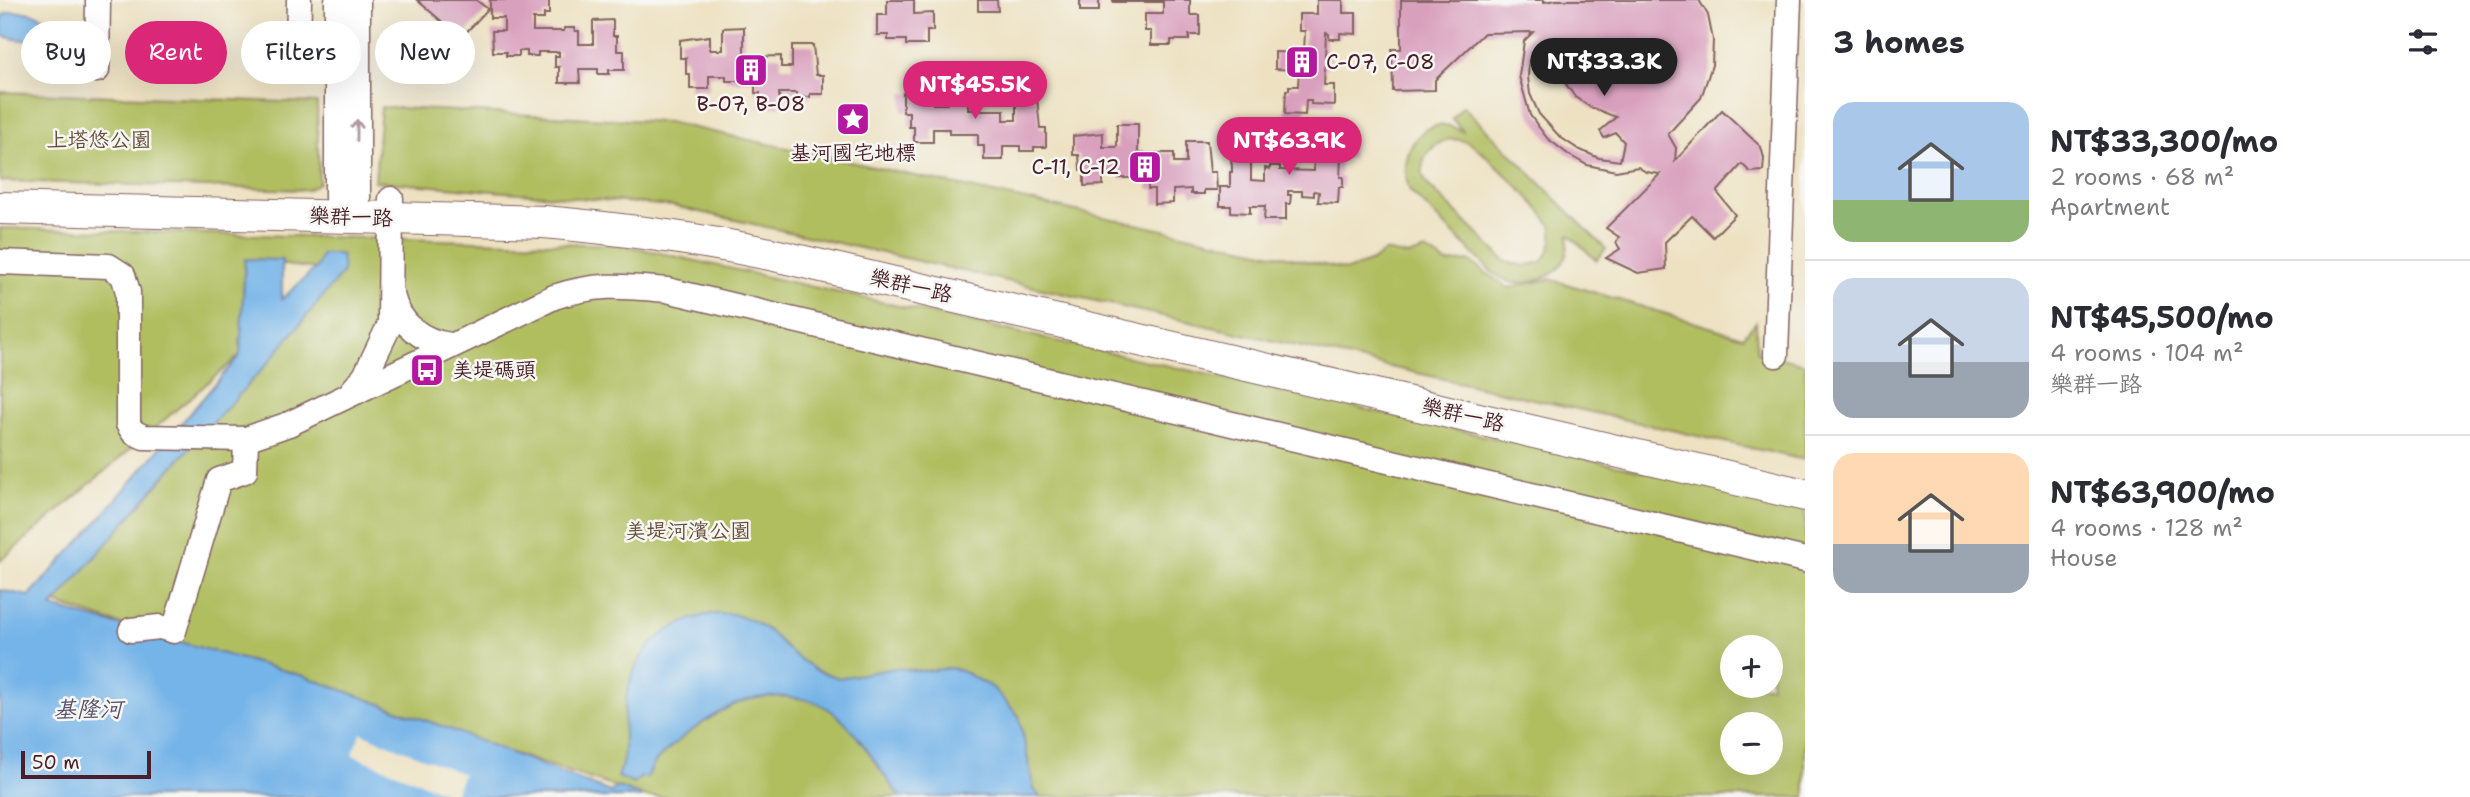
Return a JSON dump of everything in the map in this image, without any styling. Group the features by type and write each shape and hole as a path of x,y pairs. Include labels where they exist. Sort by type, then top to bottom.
{"main road":[{"name":"樂群一路","path":"0,188 347,204 627,229 692,238 825,266 1805,495"},
{"name":"樂群一路","path":"391,209 547,203 696,219 778,235 1805,475"},
{"name":"樂群一路","path":"0,208 347,204"}],"street":[{"path":"98,0 98,21"},
{"path":"299,0 299,21"},
{"path":"337,0 347,204"},
{"path":"347,204 358,0"},
{"path":"1776,355 1795,133 1789,0"},
{"path":"343,399 365,376 390,324 391,209"},
{"path":"0,262 109,266 123,275 128,292 128,424 133,432 145,437 246,439 289,424 554,297 609,285 667,290 1805,560"},
{"path":"391,295 396,310 410,327 432,342 450,345"},
{"path":"131,629 160,627 174,631 219,480 245,471 246,439"}],"green space":[{"name":"上塔悠公園","path":"0,92 317,103 319,183 307,190 0,181"},
{"path":"1463,106 1606,249 1596,260 1569,234 1563,263 1544,278 1520,283 1504,279 1492,272 1410,191 1407,181 1407,160 1415,140 1431,127 1442,125 1464,132 1452,119","holes":["1453,139 1469,143 1487,157 1547,219 1551,226 1552,240 1542,262 1524,266 1506,262 1427,184 1422,169 1427,155 1438,144"]},
{"path":"381,107 667,122 1347,270 1372,261 1385,251 1408,256 1426,250 1447,263 1469,261 1508,288 1550,279 1743,337 1756,322 1757,352 1805,364 1805,460 673,206 375,181"},
{"name":"美堤河濱公園","path":"0,228 624,245 1805,507 1805,797 646,797 55,603 342,272 245,260 240,355 0,561"}],"water":[{"path":"10,12 30,13 47,21 21,21 19,40 1,35 3,15"},
{"name":"基隆河","path":"322,254 341,254 343,272 269,362 167,473 52,607 304,676 610,792 618,787 640,797 0,797 0,590 29,596 96,523 240,355 245,259 282,260 282,299 317,267"},
{"path":"710,614 733,614 753,621 816,670 839,678 895,668 922,671 953,668 992,687 1019,716 1034,789 1040,797 900,797 861,742 834,713 824,706 800,698 786,697 747,700 727,708 664,753 647,778 641,777 634,784 618,777 624,755 626,697 638,663 659,637 690,620"}],"pier":[{"path":"361,733 463,774 454,796 352,755"}],"building":[{"path":"417,0 476,0 488,9 475,23 441,21"},
{"path":"490,0 549,0 549,14 544,14 544,19 533,19 533,31 564,31 564,28 575,28 575,31 579,31 579,44 593,44 593,21 613,20 617,51 624,51 624,70 609,70 609,74 598,74 598,69 579,69 580,83 559,83 559,67 555,67 555,56 559,56 559,52 538,52 538,56 527,56 527,51 519,51 519,56 506,56 506,52 493,52 492,31 504,31 504,18 490,18"},
{"path":"887,0 914,0 914,14 933,13 933,31 927,31 927,45 906,45 906,40 888,40 888,35 877,35 877,15 887,15"},
{"path":"978,0 997,0 998,11 978,11"},
{"path":"1080,0 1099,0 1099,11 1080,11"},
{"path":"1113,0 1190,0 1190,15 1200,15 1200,35 1189,35 1189,40 1171,40 1171,45 1151,45 1151,31 1145,31 1145,14 1163,14 1163,2"},
{"name":"C-07, C-08","path":"1317,0 1343,0 1343,13 1356,13 1356,34 1340,33 1340,39 1329,39 1329,34 1326,33 1325,57 1329,57 1329,67 1325,67 1324,85 1334,85 1334,105 1311,104 1311,100 1306,100 1305,115 1285,114 1286,90 1289,90 1289,86 1298,86 1299,70 1275,69 1275,52 1304,53 1305,31 1299,31 1299,14 1317,14"},
{"path":"1401,0 1699,0 1708,15 1713,40 1712,65 1701,98 1668,134 1676,148 1675,161 1722,110 1761,147 1763,171 1750,172 1742,164 1717,192 1735,215 1713,237 1692,216 1665,242 1666,269 1638,273 1606,258 1620,249 1616,242 1619,237 1606,228 1660,174 1646,172 1638,167 1616,171 1587,165 1547,138 1530,115 1519,76 1524,41 1533,32 1484,33 1435,80 1435,90 1393,91 1392,49 1401,49","holes":["1553,58 1540,71 1543,76 1549,75 1559,65 1563,66 1566,84 1575,97 1590,107 1616,117 1600,131 1604,138 1616,133 1624,142 1620,161 1599,158 1578,149 1560,137 1539,114 1530,94 1529,61"]},
{"name":"B-07, B-08","path":"744,27 744,57 781,56 781,67 792,67 792,45 813,45 816,75 823,75 823,94 797,98 797,93 779,93 780,107 760,107 760,93 755,93 755,81 726,81 726,76 709,76 709,89 690,89 686,58 680,58 680,40 710,36 710,50 723,50 723,28"},
{"path":"946,81 968,81 968,110 1004,110 1004,120 1016,120 1016,98 1037,98 1040,128 1046,128 1046,147 1034,147 1034,151 1020,151 1020,146 1003,146 1003,160 984,160 984,146 978,146 978,134 949,134 949,129 933,129 933,142 914,142 914,127 909,127 909,112 903,112 903,93 919,93 919,89 933,89 933,104 947,104"},
{"name":"C-11, C-12","path":"1117,124 1138,124 1138,153 1174,153 1174,163 1186,163 1186,141 1207,141 1210,172 1216,172 1217,190 1191,194 1191,189 1173,190 1173,203 1154,204 1154,189 1148,189 1148,178 1119,178 1119,173 1103,173 1103,185 1084,186 1084,170 1080,170 1079,155 1073,155 1073,136 1103,133 1103,147 1117,147"},
{"path":"1302,127 1322,128 1321,137 1336,137 1336,140 1352,138 1352,158 1341,158 1340,177 1343,177 1343,187 1339,187 1338,203 1318,202 1319,192 1314,191 1314,196 1302,195 1302,191 1288,191 1288,195 1291,195 1290,204 1286,204 1286,220 1264,220 1265,206 1250,206 1250,213 1231,212 1231,206 1220,206 1220,187 1230,187 1231,157 1251,157 1251,180 1265,181 1265,168 1270,169 1270,166 1280,166 1280,170 1314,171 1314,158 1296,158 1296,139 1302,139"}],"place":[{"name":"C-07, C-08","path":"1302,62"},
{"name":"B-07, B-08","path":"751,70"},
{"name":"基河國宅地標","path":"853,119"},
{"name":"C-11, C-12","path":"1145,167"},
{"name":"美堤碼頭","path":"427,370"}]}
